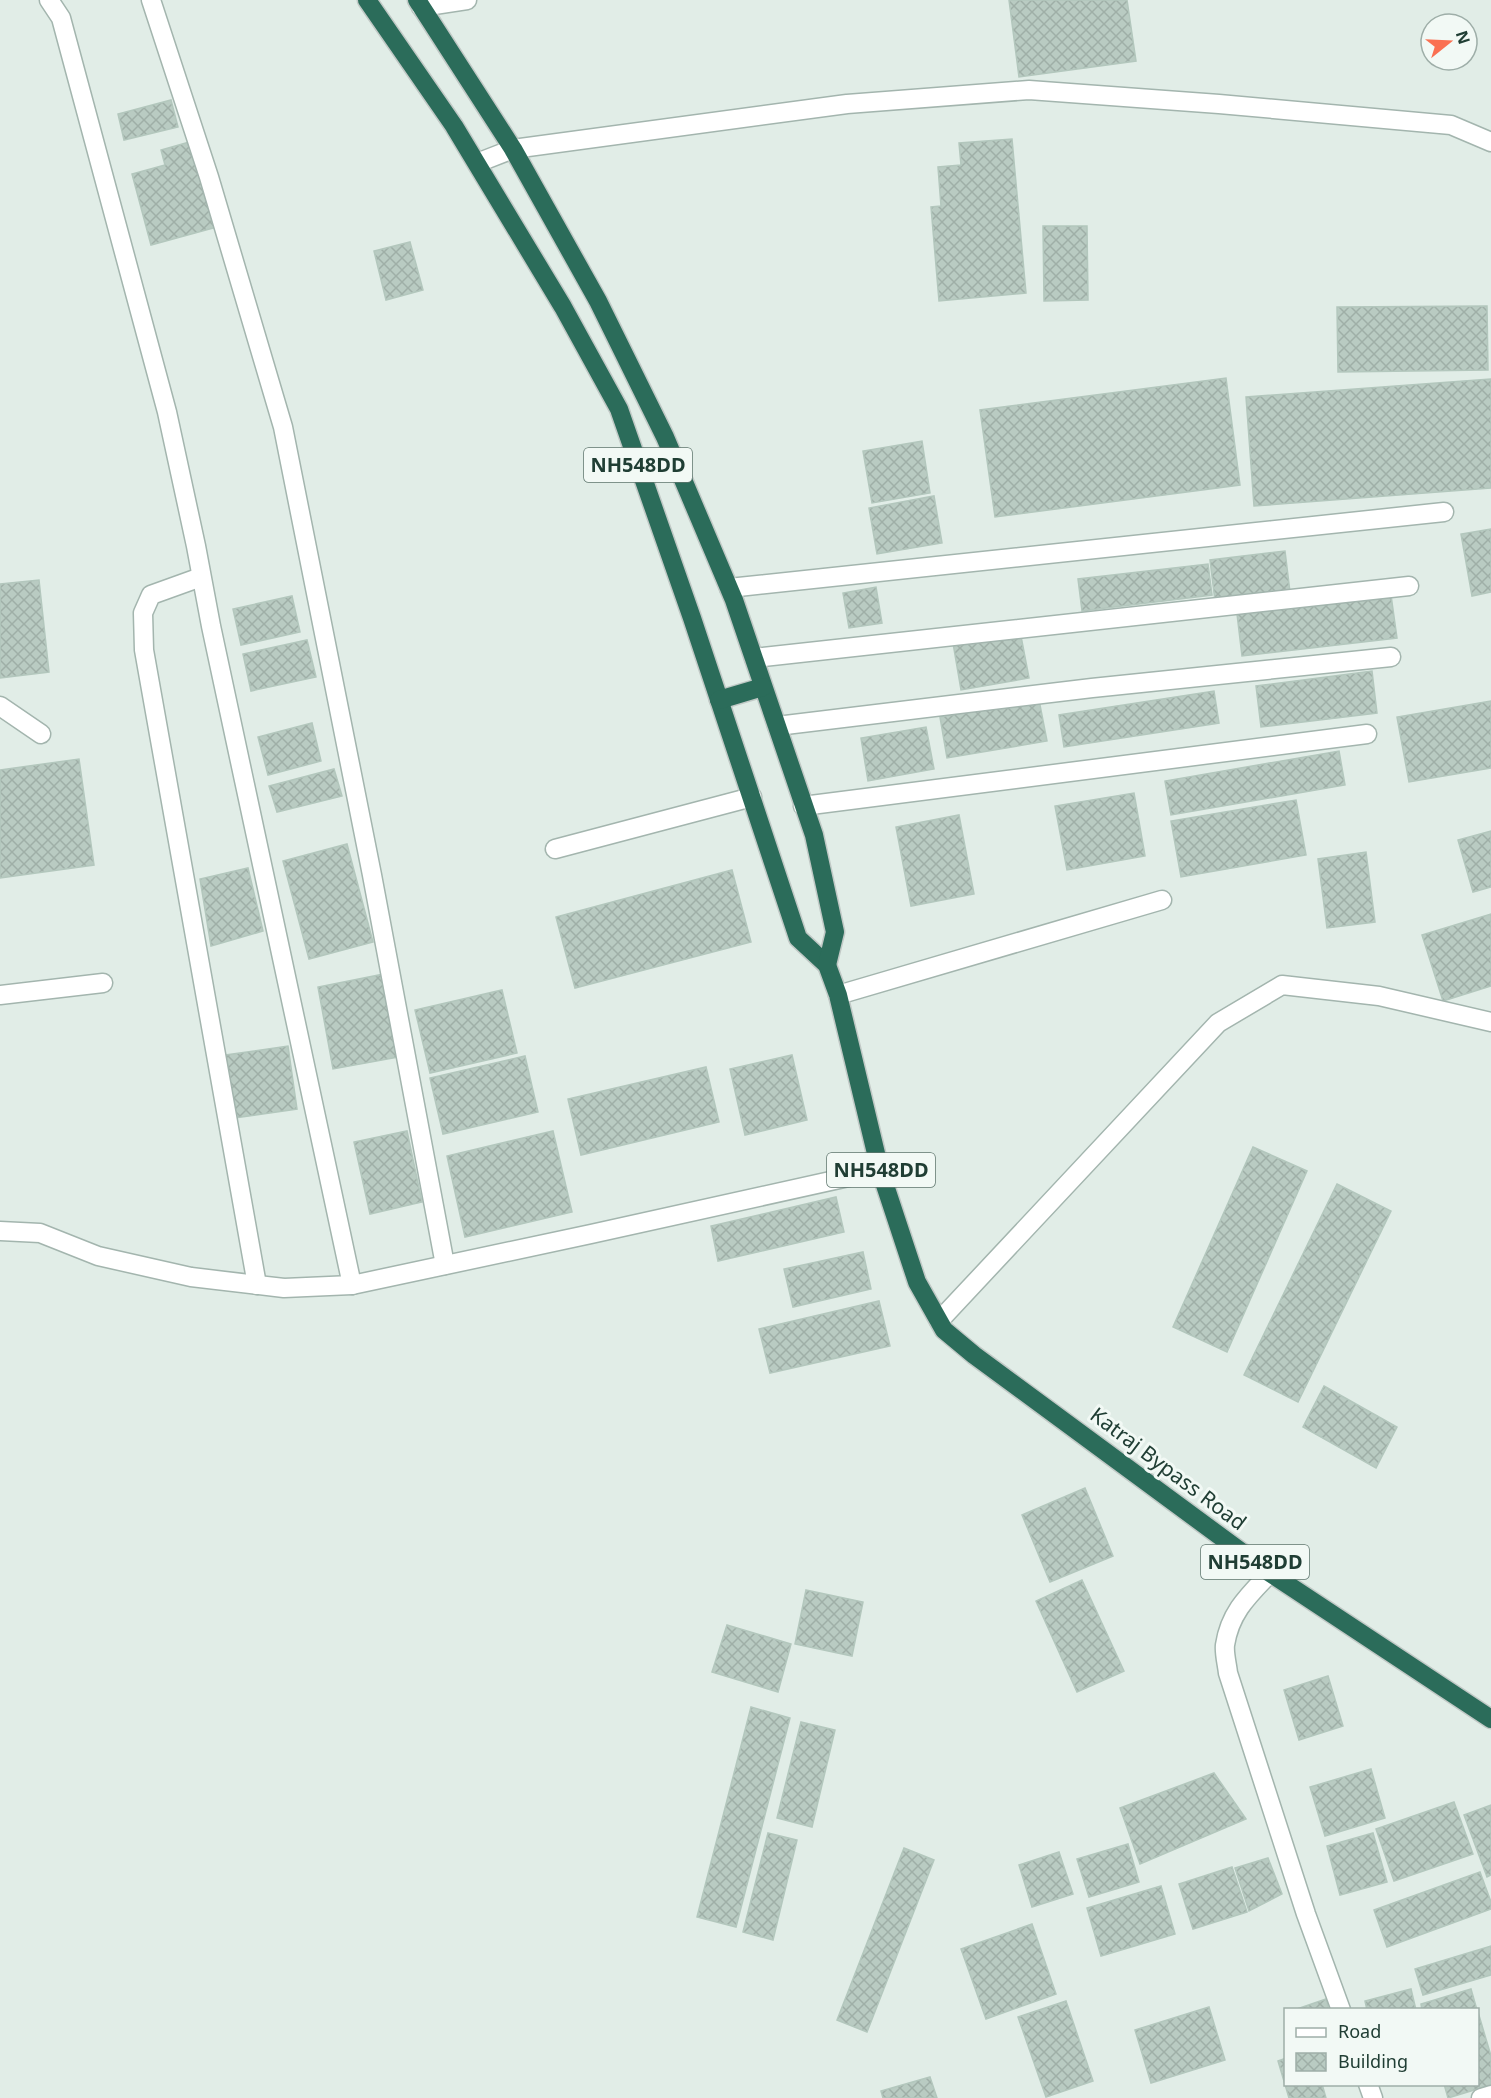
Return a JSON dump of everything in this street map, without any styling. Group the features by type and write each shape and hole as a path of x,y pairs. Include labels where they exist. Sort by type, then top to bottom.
{"highway":[{"name":"NH548DD","path":"367,0 477,163 563,307 619,409 720,700 798,938 827,965 838,994 880,1170 917,1282 939,1321"},
{"name":"NH548DD","path":"419,3 513,149 598,301 665,437 729,588 813,835 835,932 827,965"},
{"path":"720,700 763,687"},
{"name":"Katraj Bypass Road","path":"939,1321 944,1330 974,1355 1270,1573 1491,1719"}],"street":[{"path":"49,0 61,18 167,412 352,1285"},
{"path":"151,0 210,177 283,428 372,875 445,1265"},
{"path":"419,3 467,0"},
{"path":"477,163 513,149 847,104 1029,90 1451,124 1491,142"},
{"path":"729,588 1444,512"},
{"path":"201,577 151,595 143,613 144,650 257,1285"},
{"path":"754,658 1409,586"},
{"path":"777,726 1092,688 1391,657"},
{"path":"0,706 41,734"},
{"path":"803,806 1367,734"},
{"path":"555,849 752,797"},
{"path":"838,994 1162,900"},
{"path":"0,995 103,983"},
{"path":"939,1321 1218,1023 1282,985 1378,996 1491,1022"},
{"path":"0,1231 40,1233 98,1256 191,1277 284,1288 352,1285 880,1170"},
{"path":"1270,1573 1240,1605 1230,1626 1225,1646 1228,1673 1306,1914 1340,2008"},
{"path":"1481,2098 1491,2095"}],"building":[{"path":"1009,0 1127,0 1136,61 1019,77"},
{"path":"171,100 178,127 124,140 118,114"},
{"path":"1012,139 1026,293 939,301 931,207 941,206 938,167 961,165 959,143"},
{"path":"193,141 217,227 151,245 132,174 165,165 161,150"},
{"path":"1043,226 1087,226 1088,300 1044,301"},
{"path":"410,242 423,290 386,300 374,251"},
{"path":"1487,306 1488,370 1338,372 1337,307"},
{"path":"1226,378 1240,485 995,517 980,410"},
{"path":"1491,379 1491,488 1254,506 1246,397"},
{"path":"922,441 930,493 872,503 863,451"},
{"path":"934,496 942,543 877,554 869,508"},
{"path":"1491,529 1491,592 1472,596 1461,534"},
{"path":"1285,551 1290,592 1215,601 1210,560"},
{"path":"1208,564 1212,595 1082,611 1078,579"},
{"path":"39,580 49,672 0,678 0,584"},
{"path":"876,587 882,623 849,628 843,593"},
{"path":"1391,595 1397,638 1242,656 1237,614"},
{"path":"292,596 300,632 241,645 233,609"},
{"path":"1020,631 1029,678 961,690 953,643"},
{"path":"307,640 316,677 251,691 243,654"},
{"path":"1372,671 1377,713 1261,727 1256,686"},
{"path":"1214,691 1219,723 1064,747 1059,715"},
{"path":"1039,700 1047,741 947,758 940,717"},
{"path":"1491,701 1491,768 1409,782 1397,717"},
{"path":"312,723 321,761 268,775 258,737"},
{"path":"926,727 934,769 868,781 861,738"},
{"path":"1339,751 1345,785 1171,815 1165,781"},
{"path":"79,759 94,865 0,878 0,770"},
{"path":"334,769 342,796 277,812 269,786"},
{"path":"1134,793 1145,856 1067,870 1055,806"},
{"path":"1296,800 1306,855 1181,877 1171,821"},
{"path":"959,815 974,894 911,906 896,827"},
{"path":"1491,831 1491,887 1473,892 1458,840"},
{"path":"347,844 373,942 309,959 283,861"},
{"path":"1366,852 1375,922 1327,928 1318,859"},
{"path":"248,868 263,931 211,946 200,879"},
{"path":"732,870 751,942 575,988 556,917"},
{"path":"1491,914 1491,986 1443,1001 1422,935"},
{"path":"384,974 399,1057 333,1069 318,987"},
{"path":"502,990 517,1053 430,1073 415,1010"},
{"path":"288,1046 297,1109 235,1118 226,1055"},
{"path":"792,1055 807,1120 745,1135 730,1069"},
{"path":"525,1056 538,1112 443,1134 430,1078"},
{"path":"706,1067 719,1122 581,1155 568,1099"},
{"path":"407,1131 422,1202 370,1214 354,1142"},
{"path":"553,1131 572,1212 465,1237 447,1156"},
{"path":"1253,1147 1307,1171 1227,1352 1173,1327"},
{"path":"1337,1184 1391,1211 1298,1402 1244,1375"},
{"path":"836,1197 844,1232 718,1261 711,1226"},
{"path":"863,1252 871,1289 793,1307 784,1269"},
{"path":"879,1301 890,1346 770,1373 759,1329"},
{"path":"1324,1386 1397,1427 1376,1468 1303,1427"},
{"path":"1085,1488 1113,1556 1050,1582 1022,1515"},
{"path":"1082,1580 1124,1671 1077,1692 1036,1601"},
{"path":"806,1590 863,1602 852,1656 795,1644"},
{"path":"727,1625 791,1644 778,1692 712,1672"},
{"path":"1328,1676 1343,1726 1299,1740 1284,1690"},
{"path":"751,1707 790,1718 736,1927 697,1917"},
{"path":"801,1722 835,1730 812,1827 777,1818"},
{"path":"1371,1769 1385,1818 1325,1836 1310,1787"},
{"path":"1214,1773 1246,1819 1140,1864 1120,1808"},
{"path":"1454,1802 1473,1854 1394,1881 1376,1829"},
{"path":"1491,1805 1491,1875 1487,1877 1464,1815"},
{"path":"768,1833 797,1840 773,1940 743,1932"},
{"path":"1373,1833 1387,1882 1340,1895 1327,1846"},
{"path":"1128,1844 1139,1882 1089,1897 1077,1859"},
{"path":"904,1848 934,1860 867,2032 837,2020"},
{"path":"1059,1852 1073,1894 1032,1907 1019,1865"},
{"path":"1268,1858 1282,1894 1249,1911 1235,1868"},
{"path":"1232,1867 1247,1912 1193,1929 1179,1884"},
{"path":"1480,1872 1491,1902 1491,1909 1387,1947 1374,1910"},
{"path":"1161,1886 1175,1934 1101,1956 1087,1908"},
{"path":"1032,1924 1056,1994 986,2019 961,1949"},
{"path":"1491,1946 1491,1975 1423,1995 1415,1969"},
{"path":"1411,1989 1416,2008 1367,2008 1365,2001"},
{"path":"1471,1989 1476,2008 1422,2008 1421,2004"},
{"path":"1326,1999 1328,2008 1300,2008"},
{"path":"1066,2001 1093,2081 1046,2097 1018,2017"},
{"path":"1209,2007 1225,2060 1151,2083 1135,2030"},
{"path":"1479,2015 1491,2056 1491,2085 1448,2098 1445,2086 1479,2086"},
{"path":"1284,2059 1284,2081 1278,2061"},
{"path":"930,2077 937,2098 883,2098 881,2091"},
{"path":"1285,2086 1323,2086 1326,2098 1289,2098"}]}
